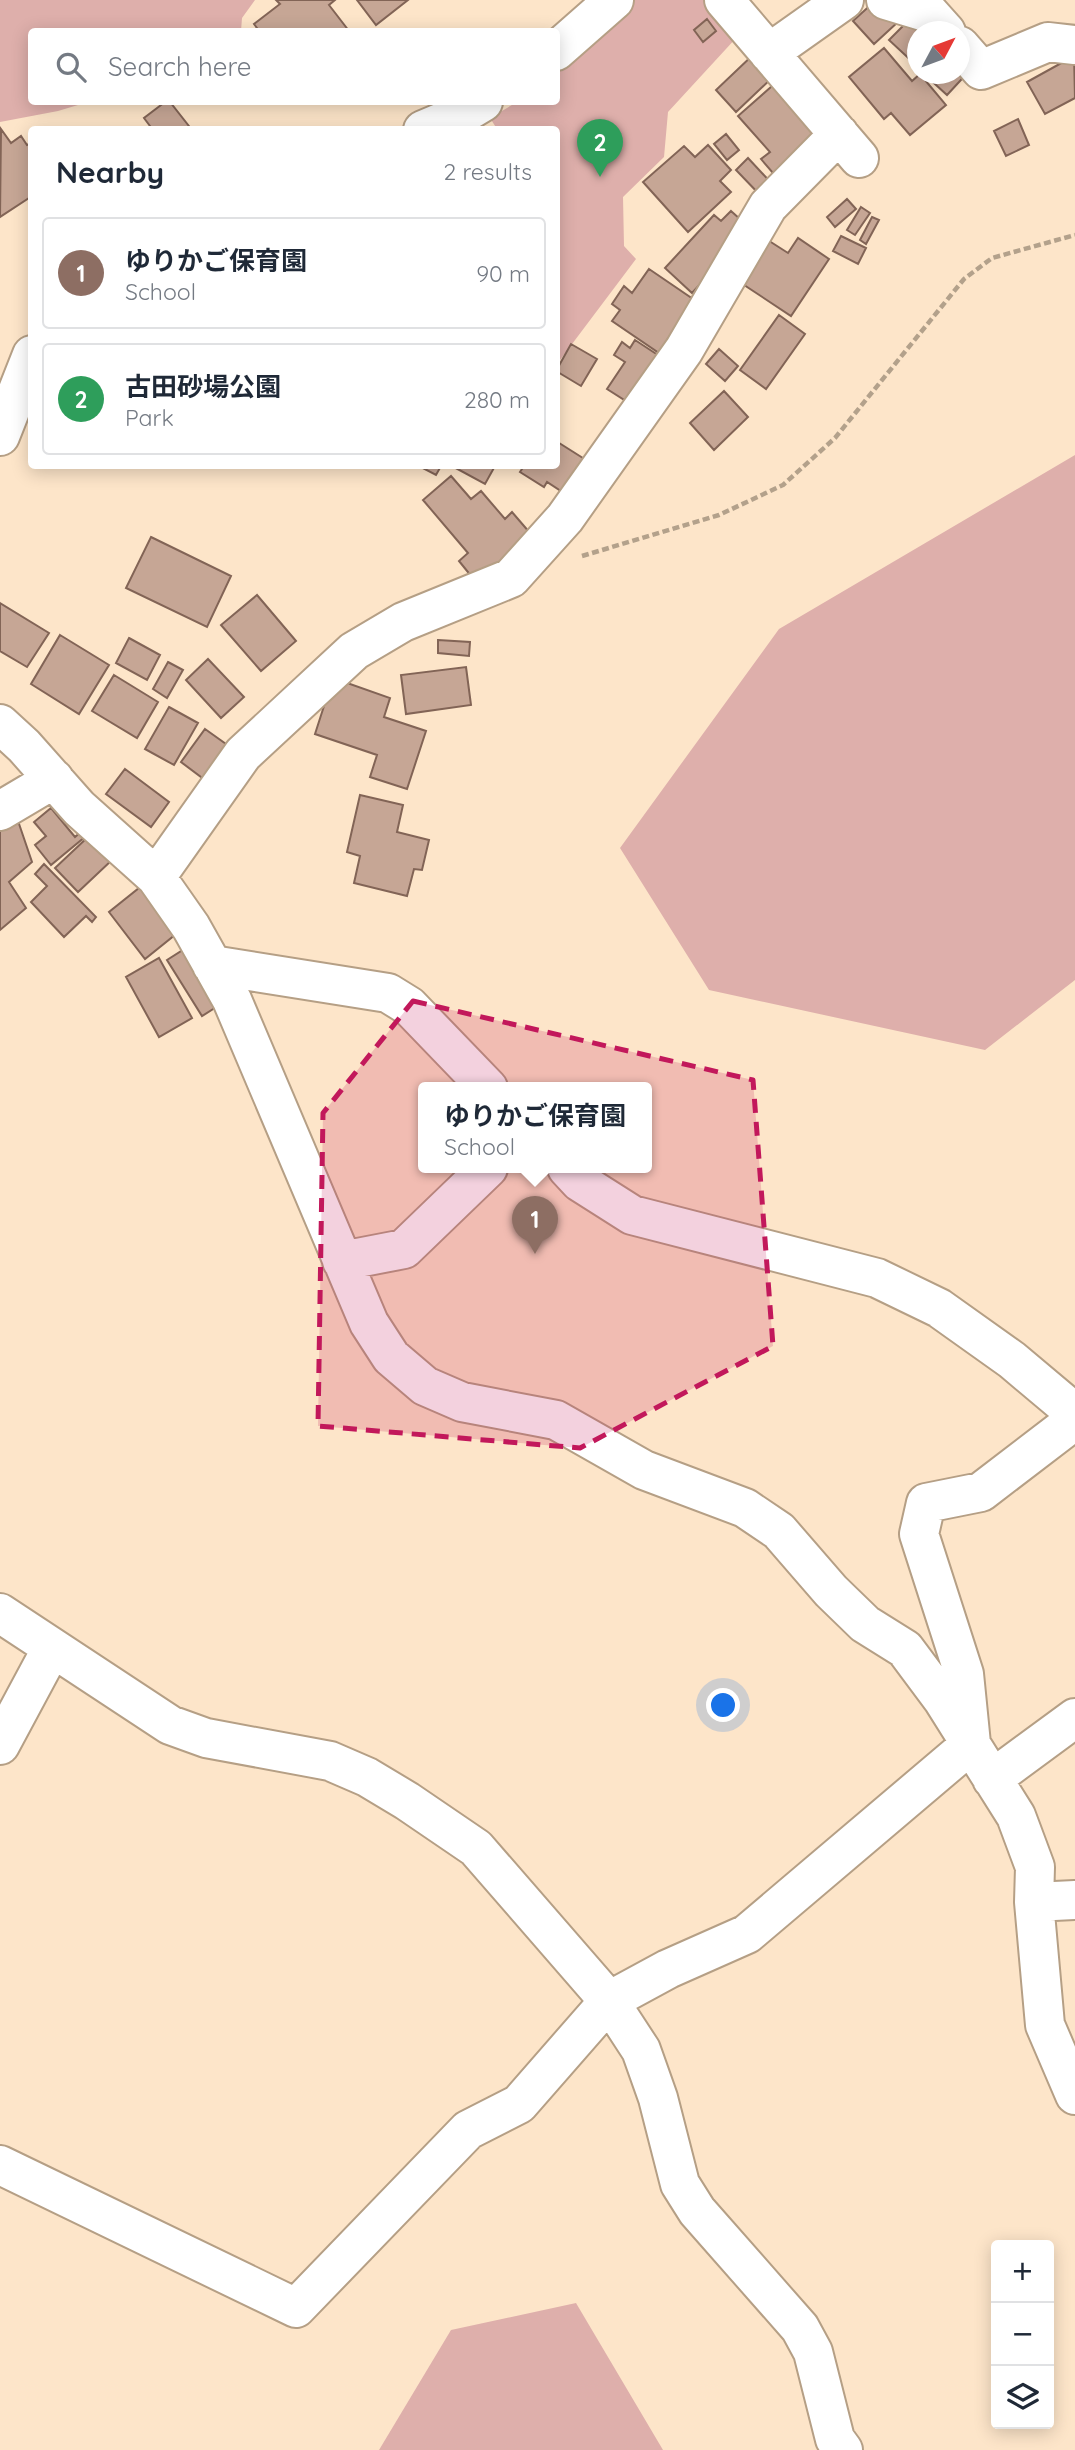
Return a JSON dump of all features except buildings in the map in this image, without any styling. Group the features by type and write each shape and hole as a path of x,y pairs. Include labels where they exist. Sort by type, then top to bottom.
{"street":[{"path":"560,47 614,0"},
{"path":"156,877 243,754 354,651 403,622 511,578 565,519 684,350 768,206 849,146 724,0"},
{"path":"769,53 844,0"},
{"path":"886,0 929,13 936,21"},
{"path":"970,57 981,70 1048,42 1075,45"},
{"path":"432,126 478,105"},
{"path":"2,423 28,364"},
{"path":"0,723 79,808 156,877 191,926 232,1000 369,1323 391,1357 425,1386 462,1402 556,1420 644,1470 745,1508 779,1531 831,1591 865,1623 905,1649 943,1700 1016,1816 1035,1867 1034,1902 1045,2025 1075,2095"},
{"path":"0,811 54,779"},
{"path":"212,965 388,993 409,1006 482,1082"},
{"path":"342,1261 404,1248 483,1173"},
{"path":"572,1173 580,1182 632,1215 877,1278 939,1308 1001,1353 1075,1413"},
{"path":"971,1744 964,1674 919,1534 926,1503 981,1492 1075,1420"},
{"path":"0,1613 170,1726 206,1738 330,1761 367,1777 477,1848 609,2001 641,2050 658,2098 680,2184 697,2211 800,2328 813,2352 835,2439 843,2450"},
{"path":"0,1745 52,1648"},
{"path":"992,1779 1075,1718"},
{"path":"0,2165 296,2308 468,2130 519,2104 609,2001 668,1969 747,1934 971,1744"},
{"path":"1034,1902 1075,1900"}],"path":[{"path":"576,558 719,515 783,485 835,438 964,279 992,258 1075,235"}],"highlighted area":[{"path":"413,1001 753,1080 773,1346 580,1448 318,1426 323,1113"}],"shaded area":[{"path":"0,0 255,0 242,18 241,28 28,28 28,105 78,105 0,122"},
{"path":"628,0 707,0 737,37 668,112 664,157 623,197 624,246 636,259 560,360 560,126 495,126 490,118 512,105 560,105 560,62"},
{"path":"1075,455 1075,980 985,1050 709,990 620,848 779,629"},
{"path":"576,2303 663,2450 379,2450 451,2330"}],"place":[{"name":"古田砂場公園","path":"600,177"},
{"name":"ゆりかご保育園","path":"535,1254"}]}
